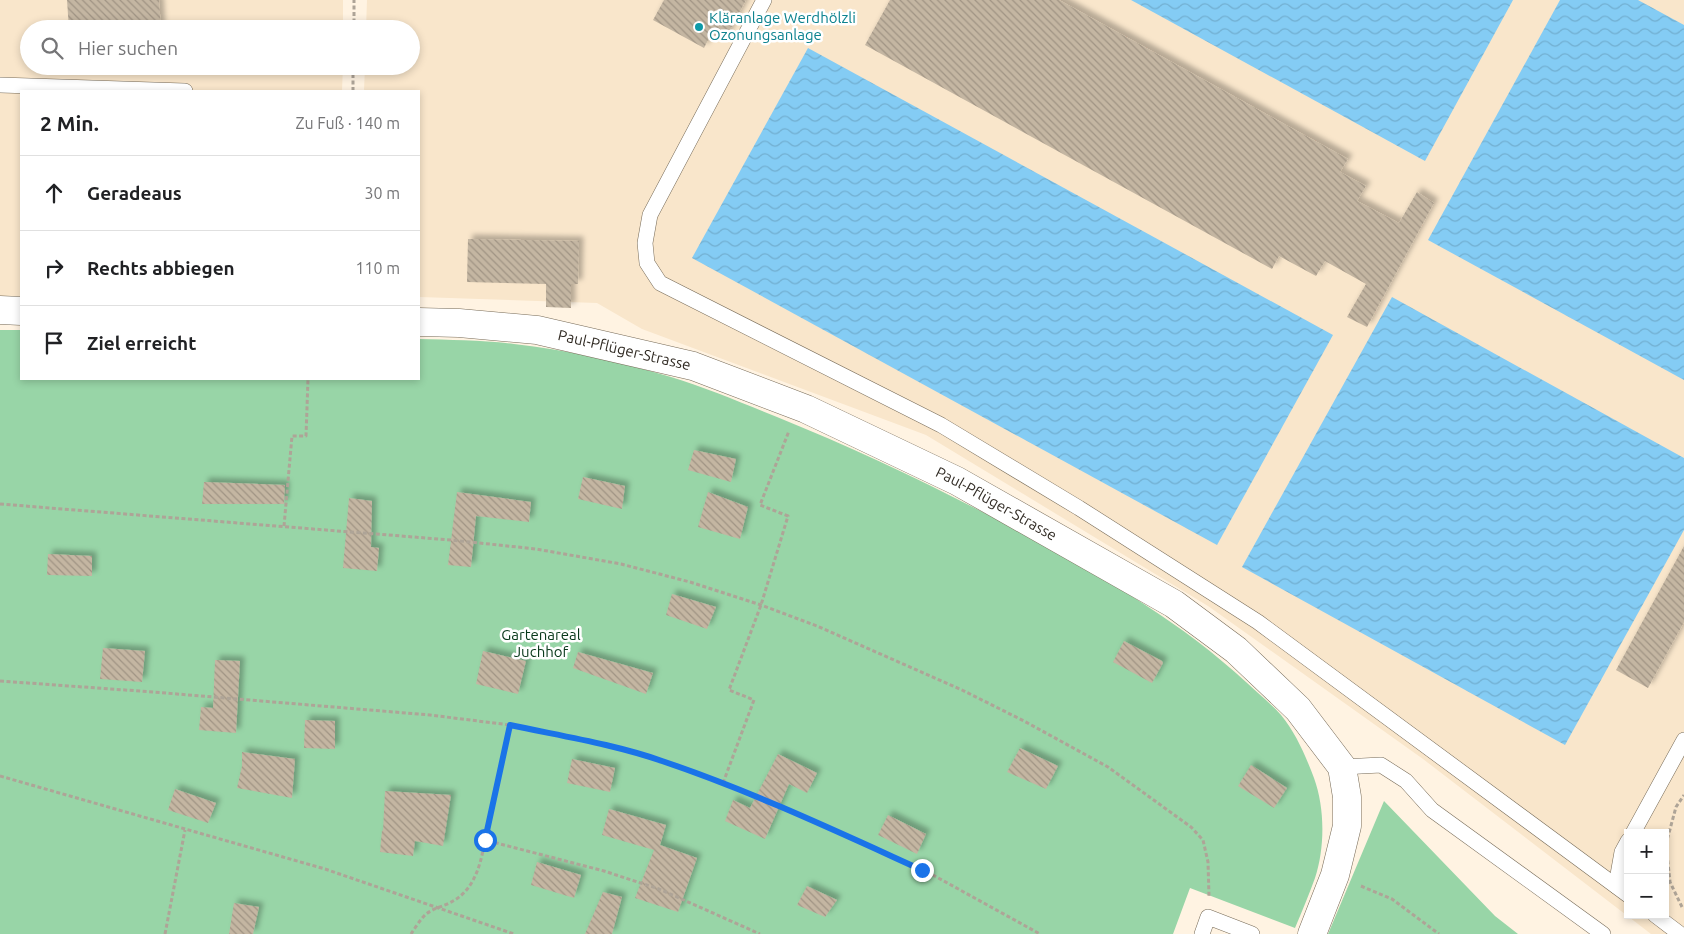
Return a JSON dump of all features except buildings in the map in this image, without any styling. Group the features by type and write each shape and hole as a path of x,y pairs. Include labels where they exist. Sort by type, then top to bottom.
{"street":[{"path":"0,310 20,311"},
{"name":"Paul-Pflüger-Strasse","path":"420,322 459,323 537,330 693,366 806,409 957,481 1174,604 1236,650 1298,709 1342,767 1347,797 1346,826 1335,875 1312,934"}],"lane":[{"path":"764,0 650,215 645,243 647,262 660,283 941,425 1079,508 1258,622 1622,891"},
{"path":"0,85 154,90"},
{"path":"1634,829 1684,740"},
{"path":"1342,767 1381,765 1406,781 1432,810 1603,934"},
{"path":"1622,891 1622,852 1624,848"},
{"path":"1202,934 1208,917 1252,934"},
{"path":"1660,919 1680,934"}],"path":[{"path":"354,0 354,20"},
{"path":"352,90 353,75"},
{"path":"284,526 292,436 306,436 308,380"},
{"path":"723,783 754,700 729,690 761,605 788,516 760,505 790,429"},
{"path":"0,504 451,540 536,549 622,564 690,582 761,605 817,626 962,690 1024,721 1108,767 1191,827 1203,840 1208,862 1210,887 1208,917"},
{"path":"0,681 430,715 510,725 595,743 660,760 723,783 821,824 922,870 1040,934"},
{"path":"411,934 426,915 462,895 471,885 480,866 510,725"},
{"path":"0,776 185,830 325,868 514,934"},
{"path":"1684,795 1676,807 1666,844 1670,882 1684,912"},
{"path":"165,934 185,830"},
{"path":"485,840 604,871 659,889 760,934"},
{"path":"1335,875 1392,899 1440,934"}],"shaded area":[{"path":"0,0 343,0 343,20 20,20 20,75 343,75 342,90 20,90 20,296 0,296"},
{"path":"367,0 1684,0 1684,934 1651,934 1631,919 1669,919 1669,829 1624,829 1624,913 1423,759 1208,606 926,435 642,329 597,303 420,297 420,90 364,90 365,75 420,75 420,20 366,20"}],"green space":[{"name":"Gartenareal Juchhof","path":"0,330 20,330 20,380 420,380 420,339 490,342 574,353 684,381 810,431 940,490 1063,555 1171,622 1222,661 1281,715 1296,737 1308,762 1318,790 1322,815 1321,854 1313,884 1295,928 1190,888 1173,934 0,934"},
{"path":"1384,801 1495,916 1518,934 1328,934"}],"water":[{"path":"1131,0 1513,0 1425,161"},
{"path":"1560,0 1638,0 1684,25 1684,380 1428,240"},
{"path":"808,48 1333,335 1217,545 692,258"},
{"path":"1392,297 1684,458 1684,530 1565,745 1242,567"}],"place":[{"name":"Kläranlage Werdhölzli Ozonungsanlage","path":"699,27"}],"route":[{"path":"485,840 510,725 595,743 660,760 723,783 821,824 922,870"}]}
